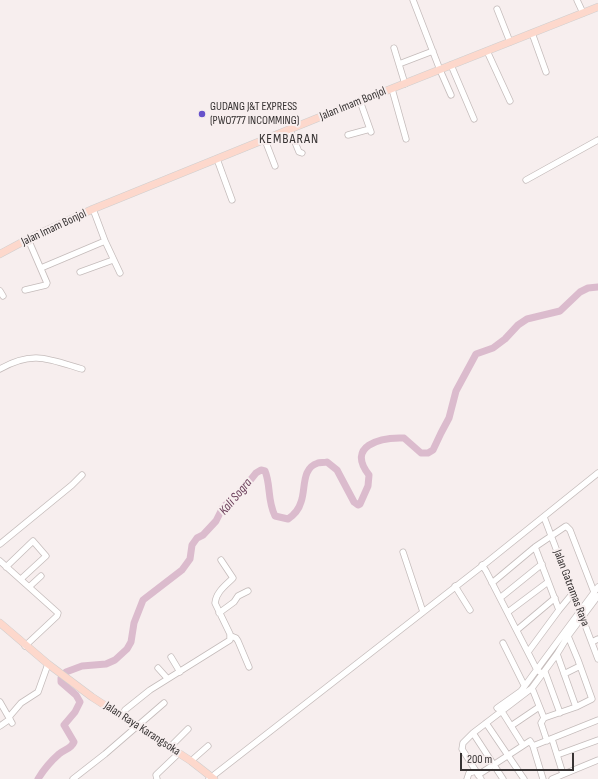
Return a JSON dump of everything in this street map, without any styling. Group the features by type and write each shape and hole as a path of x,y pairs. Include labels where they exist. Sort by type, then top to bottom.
{"main road":[{"name":"Jalan Imam Bonjol","path":"0,254 28,239 93,209 598,7"},
{"name":"Jalan Raya Karangsoka","path":"0,624 25,646 92,697 191,761 212,778"}],"street":[{"path":"413,0 451,95"},
{"path":"577,0 583,13"},
{"path":"497,10 510,42"},
{"path":"532,33 546,72"},
{"path":"394,48 405,84"},
{"path":"399,64 433,51"},
{"path":"487,51 510,101"},
{"path":"451,65 474,119"},
{"path":"392,89 406,139"},
{"path":"348,135 371,130 360,102"},
{"path":"290,130 299,152 302,153"},
{"path":"265,140 275,166"},
{"path":"526,180 598,140"},
{"path":"217,159 232,200"},
{"path":"93,209 120,274"},
{"path":"24,290 46,284 28,239"},
{"path":"40,268 105,241"},
{"path":"80,272 113,260"},
{"path":"0,369 20,360 43,358 56,360 82,369"},
{"path":"212,778 598,473"},
{"path":"0,544 72,485 82,475"},
{"name":"Jalan Gatramas Raya","path":"544,517 598,658"},
{"path":"492,583 563,526 566,526 568,527 597,595"},
{"path":"6,566 33,541 46,556 21,579"},
{"path":"535,548 559,610"},
{"path":"403,552 423,612"},
{"path":"221,560 233,578 215,599 215,603 231,636 236,638 238,641 249,667"},
{"path":"0,561 58,613 57,616 25,646"},
{"path":"500,598 542,564"},
{"path":"482,565 508,612 537,670 544,673 560,713"},
{"path":"29,587 41,576"},
{"path":"508,612 548,582"},
{"path":"456,586 470,610"},
{"path":"219,612 234,602 238,596 248,591"},
{"path":"528,652 573,593"},
{"path":"478,775 463,752 461,747 463,743 486,723 499,709 521,691 580,611 597,595"},
{"path":"499,709 524,696 532,688 544,673 597,595"},
{"path":"516,630 554,598"},
{"path":"122,716 131,705 166,678 180,672 228,641 231,636"},
{"path":"563,774 557,755 541,723 544,718 576,707 591,700 592,697 568,636"},
{"path":"592,642 598,639"},
{"path":"503,643 524,685"},
{"path":"557,654 576,707"},
{"path":"171,657 180,672"},
{"path":"0,726 10,719 21,703 38,692 48,664"},
{"path":"564,674 580,666"},
{"path":"158,668 166,678"},
{"path":"532,688 544,718"},
{"path":"0,702 10,719"},
{"path":"72,779 105,754 164,703"},
{"path":"511,726 539,707"},
{"path":"499,709 523,745"},
{"path":"533,746 598,720"},
{"path":"486,723 524,779"},
{"path":"170,747 188,729"},
{"path":"473,733 502,779"},
{"path":"557,755 598,740"},
{"path":"467,779 469,773 478,775 530,741 533,746 543,779"},
{"path":"191,761 208,746"},
{"path":"157,779 156,775 179,753"},
{"path":"552,779 598,760"}],"waterway":[{"name":"Kali Sogra","path":"38,779 53,759 61,752 68,749 74,742 64,725 75,712 80,702 76,695 61,682 61,678 66,672 82,666 106,664 115,660 127,649 131,642 134,623 143,600 182,570 190,559 192,545 197,538 203,535 216,521 223,507 240,493 256,473 261,470 265,471 271,504 275,516 288,519 296,512 300,505 306,474 309,469 320,463 327,462 337,470 354,502 358,505 360,504 368,486 369,475 363,465 361,457 364,450 369,445 385,439 404,438 421,453 428,453 433,450 449,418 456,391 476,354 493,348 505,339 518,325 527,319 560,311 580,292 588,288 598,287"}],"place":[{"name":"GUDANG J&T EXPRESS (PWO777 INCOMMING)","path":"202,114"}],"district":[{"name":"KEMBARAN","path":"289,139"}]}
